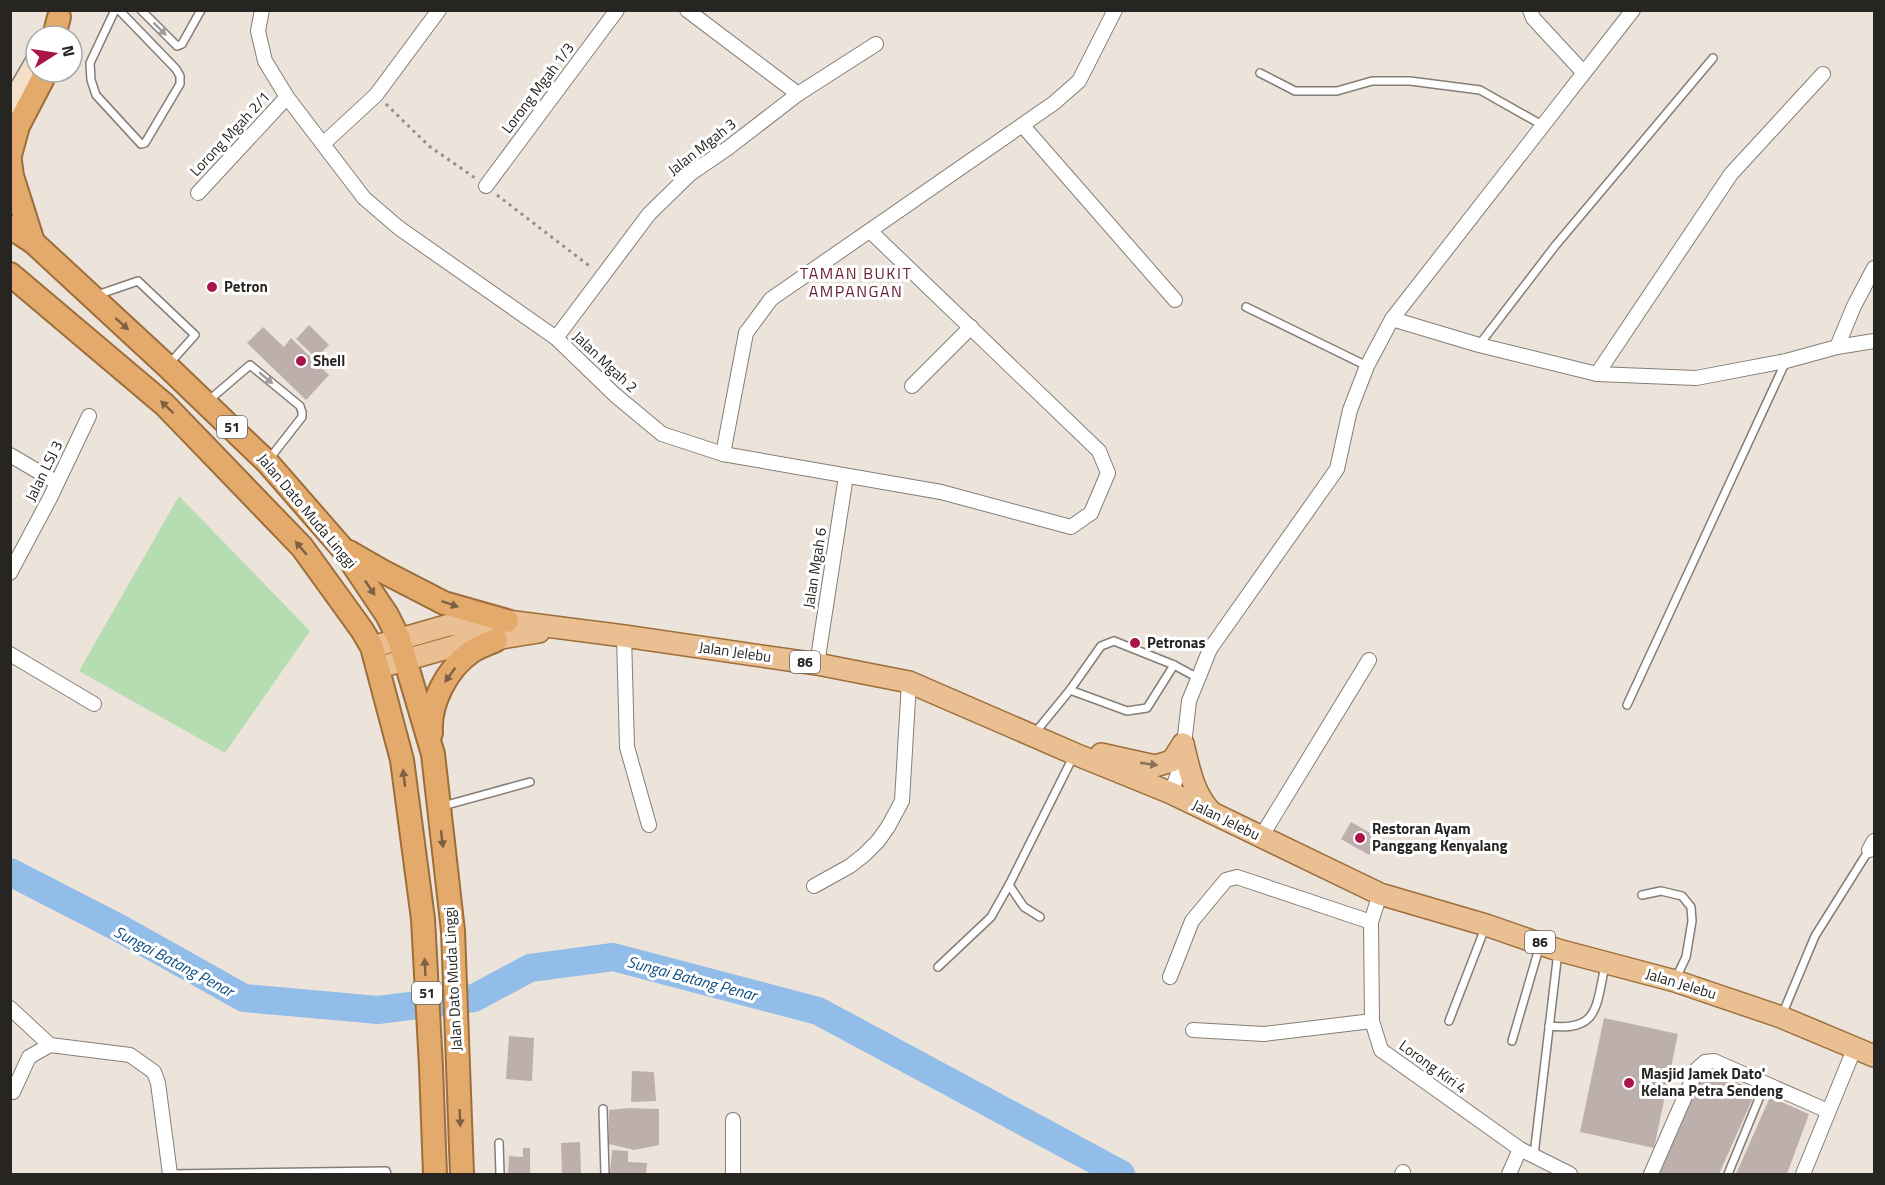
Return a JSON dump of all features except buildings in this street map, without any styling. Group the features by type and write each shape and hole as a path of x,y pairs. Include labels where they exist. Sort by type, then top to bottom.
{"highway":[{"path":"10,155 18,126 40,84"},
{"path":"10,161 12,176 33,242"},
{"name":"Jalan Dato Muda Linggi","path":"10,227 33,242 168,366 267,462 342,548 387,615 402,649 433,754 453,931 462,1174"},
{"name":"Jalan Dato Muda Linggi","path":"10,274 165,405 302,547 362,630 374,657 402,760 423,919 435,1174"},
{"path":"342,548 444,603 501,630 470,653 450,672 436,698 430,725 433,754"}],"main road":[{"path":"10,104 24,80"},
{"name":"Jalan Jelebu","path":"374,657 402,649 449,625 501,630 566,629 817,664 909,682 1171,793 1380,894 1606,963 1675,981 1781,1017 1865,1051"},
{"path":"1042,740 1155,766 1173,761 1183,744"},
{"path":"1183,744 1201,802 1212,814"}],"street":[{"name":"Jalan Mgah 2","path":"262,10 258,31 265,62 287,97 364,198 399,228 556,338 615,395 662,434 723,454 941,492 1071,527 1091,513 1108,473 1099,451 970,327"},
{"path":"323,144 376,94 439,10"},
{"name":"Lorong Mgah 1/3","path":"486,186 617,10"},
{"path":"687,10 798,94"},
{"path":"723,454 746,333 771,299 1054,103 1079,81 1115,10"},
{"path":"1530,10 1533,18 1583,72"},
{"path":"1171,793 1182,762 1188,701 1210,649 1338,469 1350,410 1367,366 1392,319 1633,10"},
{"name":"Jalan Mgah 3","path":"556,338 649,213 690,174 798,94 876,44"},
{"path":"1597,374 1731,174 1823,74"},
{"name":"Lorong Mgah 2/1","path":"198,193 287,97"},
{"path":"1023,126 1174,300"},
{"path":"870,231 970,327 912,386"},
{"path":"1838,347 1854,306 1875,268"},
{"path":"1392,319 1479,345 1597,374 1696,378 1875,341"},
{"name":"Jalan LSJ 3","path":"10,573 89,416"},
{"path":"10,456 57,482"},
{"name":"Jalan Mgah 6","path":"817,664 846,476"},
{"path":"624,636 627,747 649,825"},
{"path":"10,654 94,704"},
{"path":"1262,837 1370,660"},
{"path":"814,885 850,866 864,855 888,827 902,801 909,682"},
{"path":"1170,977 1192,921 1226,880 1237,877 1371,922"},
{"name":"Lorong Kiri 4","path":"1380,894 1371,922 1372,1021 1381,1050 1520,1149 1570,1174"},
{"path":"10,1008 50,1045"},
{"path":"1193,1030 1264,1034 1372,1021"},
{"path":"13,1092 29,1056 50,1045 130,1055 154,1072 158,1083 170,1174"},
{"path":"1803,1174 1828,1111 1865,1051"},
{"path":"1651,1174 1697,1069 1705,1062 1714,1061 1828,1111"},
{"path":"733,1120 733,1174"},
{"path":"1509,1174 1520,1149"}],"lane":[{"path":"117,10 176,69 180,76 180,84 145,143 141,144 96,95 91,80 90,63 117,10"},
{"path":"141,10 177,46 182,44 201,10"},
{"path":"1479,345 1555,246 1713,58"},
{"path":"1260,73 1295,91 1337,91 1372,81 1410,81 1480,90 1542,125"},
{"path":"92,297 138,281 195,335 168,366"},
{"path":"1246,307 1367,366"},
{"path":"1627,705 1786,361"},
{"path":"206,403 250,365 300,406 302,417 267,462"},
{"path":"1042,740 1070,690 1101,646 1114,641 1174,665 1198,678"},
{"path":"1070,690 1127,711 1147,708 1174,665"},
{"path":"938,967 991,917 1010,885 1075,754"},
{"path":"438,807 530,782"},
{"path":"1781,1017 1815,936 1872,845"},
{"path":"1010,885 1024,907 1040,917"},
{"path":"1642,895 1661,891 1682,896 1691,907 1691,929 1686,957 1675,981"},
{"path":"1449,1021 1486,925"},
{"path":"1534,1155 1548,1026 1549,946"},
{"path":"1512,1041 1549,946"},
{"path":"1548,1026 1566,1028 1583,1024 1595,1010 1606,963"},
{"path":"1728,1174 1765,1084"},
{"path":"603,1110 604,1174"},
{"path":"499,1143 500,1174"},
{"path":"170,1174 386,1171 387,1174"}],"green space":[{"path":"179,496 310,631 225,753 79,671"}],"waterway":[{"name":"Sungai Batang Penar","path":"10,872 119,928 244,998 378,1010 474,998 530,968 613,957 818,1011 1121,1174"},
{"path":"1094,1160 1101,1174"}],"place":[{"name":"Petron","path":"212,287"},
{"name":"Shell","path":"301,361"},
{"name":"Petronas","path":"1135,643"},
{"name":"Restoran Ayam Panggang Kenyalang","path":"1360,838"},
{"name":"Masjid Jamek Dato' Kelana Petra Sendeng","path":"1629,1083"}],"district":[{"name":"TAMAN BUKIT AMPANGAN","path":"856,282"}]}
